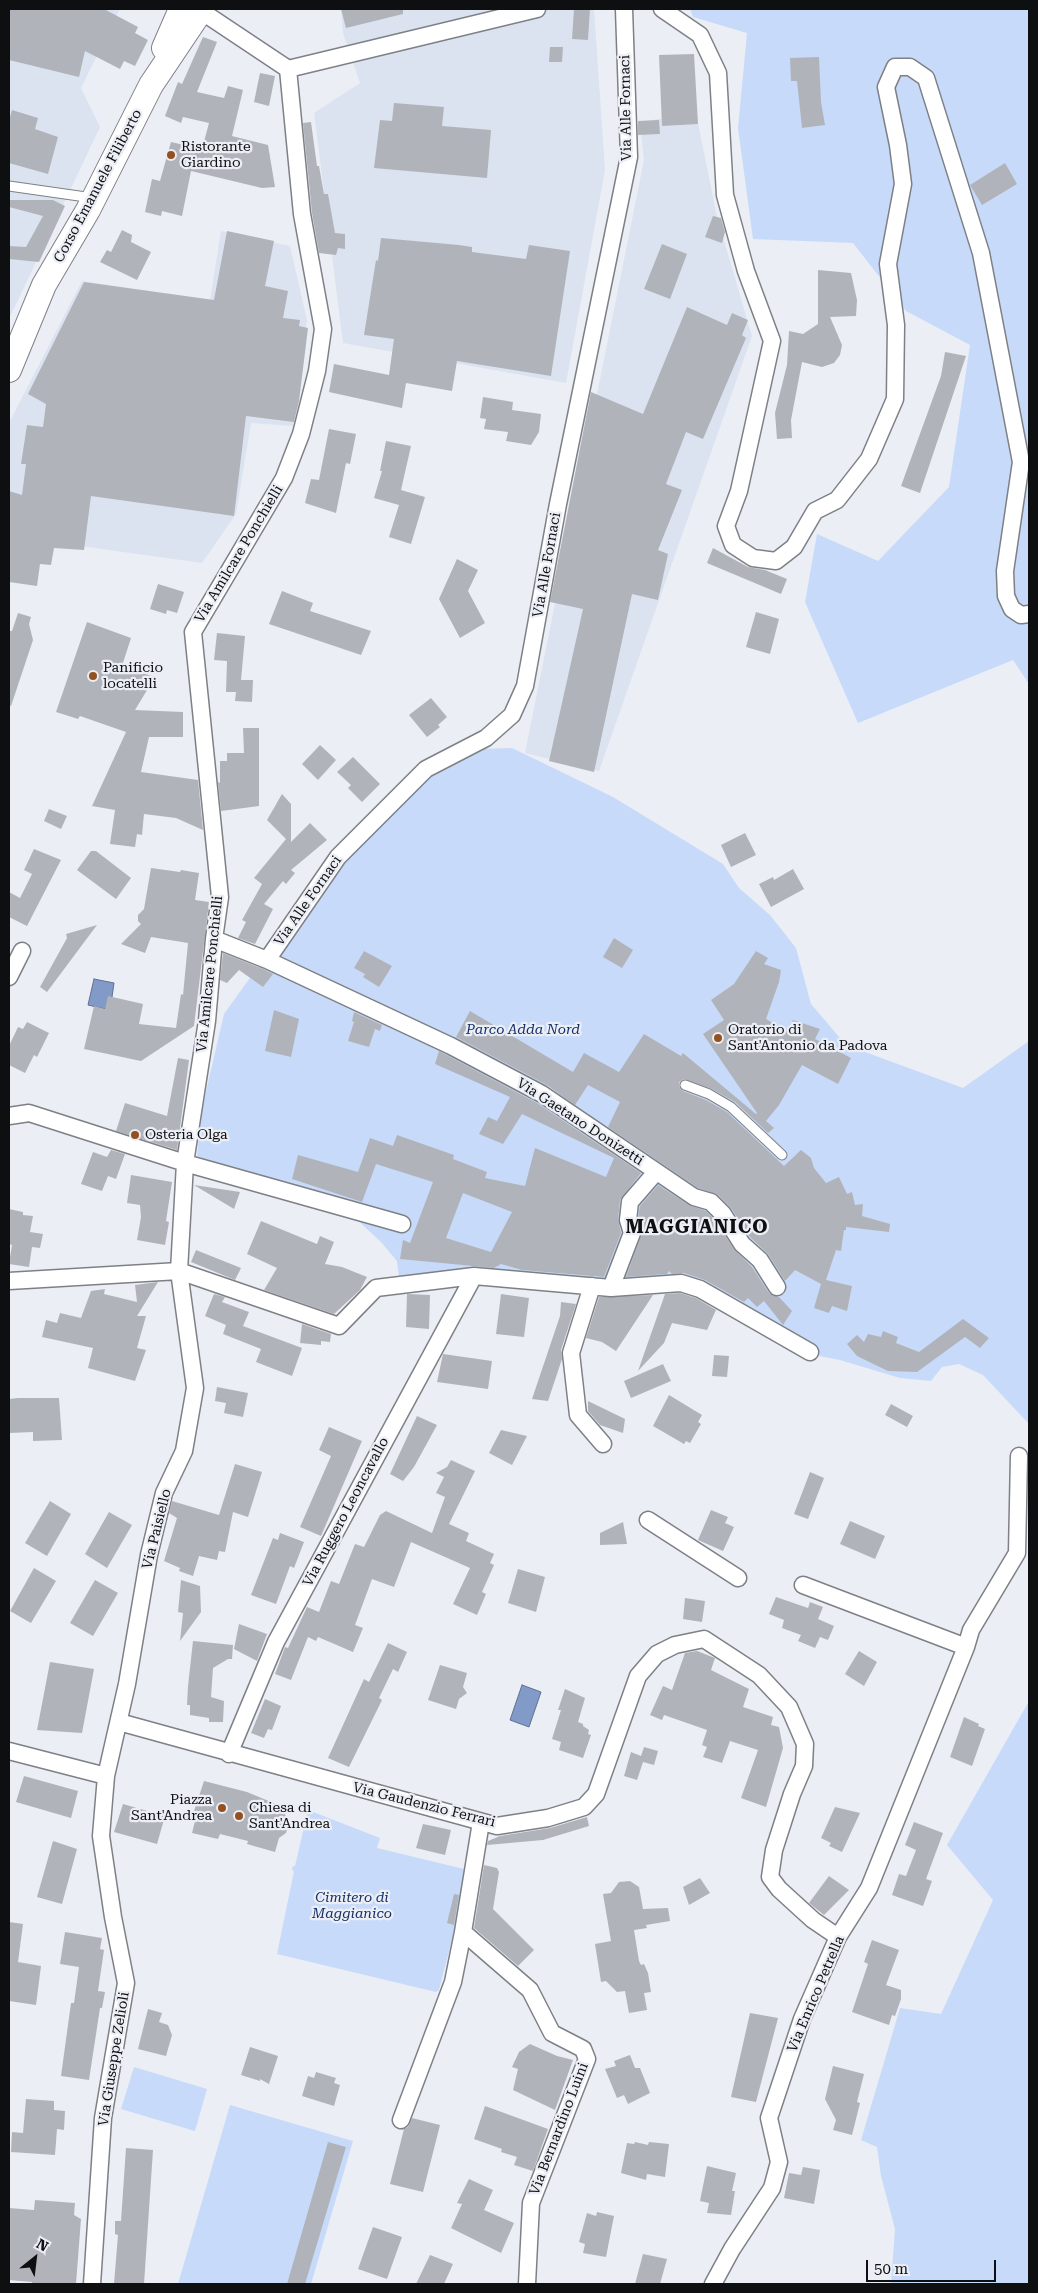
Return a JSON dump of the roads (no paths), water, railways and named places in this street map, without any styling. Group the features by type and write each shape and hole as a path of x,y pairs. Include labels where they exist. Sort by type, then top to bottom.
{"main road":[{"name":"Corso Emanuele Filiberto","path":"10,368 56,292 91,204 151,85 195,10"}],"street":[{"path":"195,10 288,69 537,9"},
{"name":"Via Alle Fornaci","path":"214,939 267,960 338,856 426,769 486,738 512,715 525,686 560,494 629,157 624,9"},
{"path":"662,9 700,35 718,73 725,195 746,271 772,341 739,491 726,526 733,545 753,558 776,561 794,547 815,512 838,500 869,459 895,399 896,325 888,264 903,184 898,145 886,87 894,67 910,67 926,78 981,252 1021,462 1005,571 1006,596 1012,609 1021,616 1029,614"},
{"name":"Via Amilcare Ponchielli","path":"185,1163 207,1022 214,939 220,897 193,632 284,478 301,434 317,371 323,329 302,214 288,69"},
{"path":"9,976 22,951"},
{"name":"Via Gaetano Donizetti","path":"267,960 452,1046 542,1094 694,1197 711,1202 723,1214 742,1244 760,1260 777,1288"},
{"path":"9,1116 29,1114 185,1163 402,1224"},
{"name":"Via Paisiello","path":"106,1776 119,1722 149,1555 164,1493 184,1451 195,1388 179,1271 185,1163"},
{"path":"611,1288 632,1233 628,1220 630,1202 656,1172"},
{"path":"9,1281 179,1271 339,1326 376,1288 474,1276 611,1288 680,1283 700,1289 810,1352"},
{"name":"Via Ruggero Leoncavallo","path":"229,1754 276,1642 474,1276"},
{"path":"592,1286 571,1353 578,1415 603,1444"},
{"name":"Via Enrico Petrella","path":"713,2284 732,2249 772,2188 779,2162 769,2118 802,2020 838,1937 869,1888 966,1647 971,1630 1017,1553 1019,1456"},
{"path":"648,1520 738,1578"},
{"path":"803,1584 966,1647"},
{"name":"Via Gaudenzio Ferrari","path":"119,1722 169,1734 229,1754 497,1826 548,1818 584,1807 596,1794 638,1676 663,1651 675,1645 704,1639 759,1676 788,1707 802,1736 805,1744 804,1766 792,1794 774,1850 770,1877 779,1889 813,1920 838,1937"},
{"path":"9,1752 106,1776"},
{"name":"Via Giuseppe Zelioli","path":"92,2284 103,2118 126,1983 113,1916 101,1836 106,1776"},
{"path":"400,2120 452,1982 463,1932 481,1822"},
{"name":"Via Bernardino Luini","path":"463,1932 530,1990 552,2033 583,2049 587,2059 531,2203 526,2284"}],"lane":[{"path":"9,186 91,204"},
{"path":"685,1085 709,1094 731,1107 782,1156"}],"place":[{"name":"Ristorante Giardino","path":"171,155"},
{"name":"Panificio locatelli","path":"93,676"},
{"name":"Oratorio di Sant'Antonio da Padova","path":"718,1038"},
{"name":"Osteria Olga","path":"135,1135"},
{"name":"Piazza Sant'Andrea","path":"222,1808"},
{"name":"Chiesa di Sant'Andrea","path":"239,1816"}],"district":[{"name":"MAGGIANICO","path":"697,1227"}],"park label":[{"name":"Parco Adda Nord","path":"523,1030"},
{"name":"Cimitero di Maggianico","path":"352,1906"}]}
